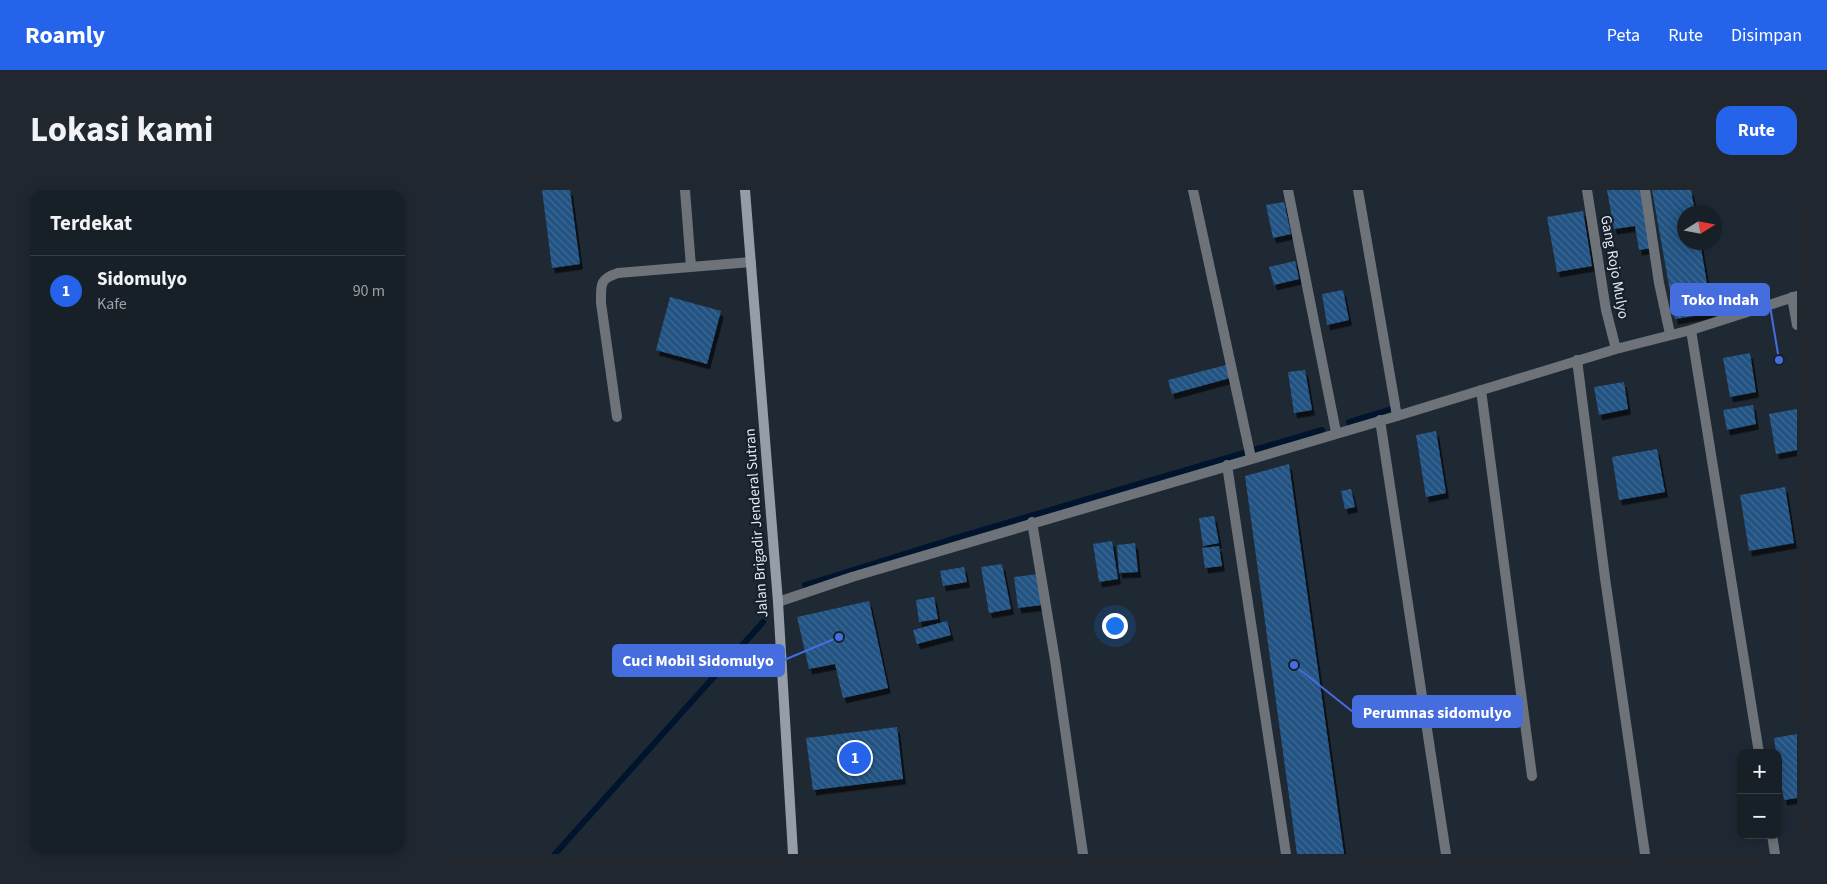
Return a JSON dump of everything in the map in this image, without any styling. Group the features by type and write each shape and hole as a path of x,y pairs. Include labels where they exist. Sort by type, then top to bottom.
{"main road":[{"name":"Jalan Brigadir Jenderal Sutran","path":"745,190 777,602 793,854"}],"street":[{"path":"685,190 691,267"},
{"path":"1193,190 1250,453"},
{"path":"1288,190 1336,432"},
{"path":"1358,190 1396,410"},
{"name":"Gang Rojo Mulyo","path":"1587,190 1606,310 1615,346"},
{"path":"1645,190 1659,283 1669,330"},
{"path":"617,417 601,303 601,284 606,276 617,273 751,262"},
{"path":"777,602 852,576 1227,465 1250,453 1379,420 1396,410 1481,390 1615,346 1669,330 1691,330 1795,296 1797,325"},
{"path":"1691,330 1758,749"},
{"path":"1577,360 1605,578 1645,854"},
{"path":"1481,390 1532,776"},
{"path":"1379,420 1446,854"},
{"path":"1227,465 1286,854"},
{"path":"1032,522 1055,660 1083,854"},
{"path":"1773,839 1775,854"}],"building":[{"path":"542,190 570,190 580,264 552,268"},
{"path":"1607,190 1642,190 1652,248 1639,250 1635,226 1614,229"},
{"path":"1652,190 1691,190 1694,205 1677,205 1677,250 1701,250 1712,313 1675,319"},
{"path":"1284,202 1291,234 1273,238 1266,205"},
{"path":"1583,211 1592,266 1557,272 1547,217"},
{"path":"1295,261 1299,279 1274,285 1269,267"},
{"path":"1343,290 1349,320 1327,325 1322,294"},
{"path":"670,297 721,311 707,364 656,350"},
{"path":"1750,353 1756,392 1730,397 1723,358"},
{"path":"1226,365 1230,378 1172,394 1168,380"},
{"path":"1305,370 1312,410 1294,413 1288,372"},
{"path":"1624,382 1628,409 1599,415 1594,387"},
{"path":"1753,405 1756,424 1727,430 1723,410"},
{"path":"1797,409 1797,450 1776,454 1769,414"},
{"path":"1436,431 1446,493 1426,497 1416,435"},
{"path":"1657,449 1665,492 1619,500 1612,457"},
{"path":"1289,464 1344,854 1297,854 1245,476"},
{"path":"1785,487 1794,543 1749,551 1740,495"},
{"path":"1351,489 1355,507 1345,509 1341,491"},
{"path":"1214,516 1219,543 1203,546 1199,518"},
{"path":"1112,541 1118,579 1099,582 1093,544"},
{"path":"1135,543 1138,572 1119,573 1117,545"},
{"path":"1219,546 1222,566 1205,568 1202,548"},
{"path":"1002,564 1011,609 989,613 981,567"},
{"path":"964,567 967,582 943,586 940,571"},
{"path":"1038,574 1042,605 1018,608 1014,577"},
{"path":"934,597 938,619 919,622 916,600"},
{"path":"869,601 888,688 843,698 835,664 809,669 797,617"},
{"path":"947,621 951,635 917,644 913,630"},
{"path":"897,727 903,779 813,790 806,738"},
{"path":"1797,734 1797,798 1784,800 1782,788 1782,749 1775,749 1774,738"}],"waterway":[{"path":"1349,422 1398,407"},
{"path":"805,585 962,536 1322,430"},
{"path":"555,854 763,622"}],"place":[{"name":"Toko Indah","path":"1779,360"},
{"name":"Cuci Mobil Sidomulyo","path":"839,637"},
{"name":"Perumnas sidomulyo","path":"1294,665"},
{"name":"Sidomulyo","path":"855,758"}]}
